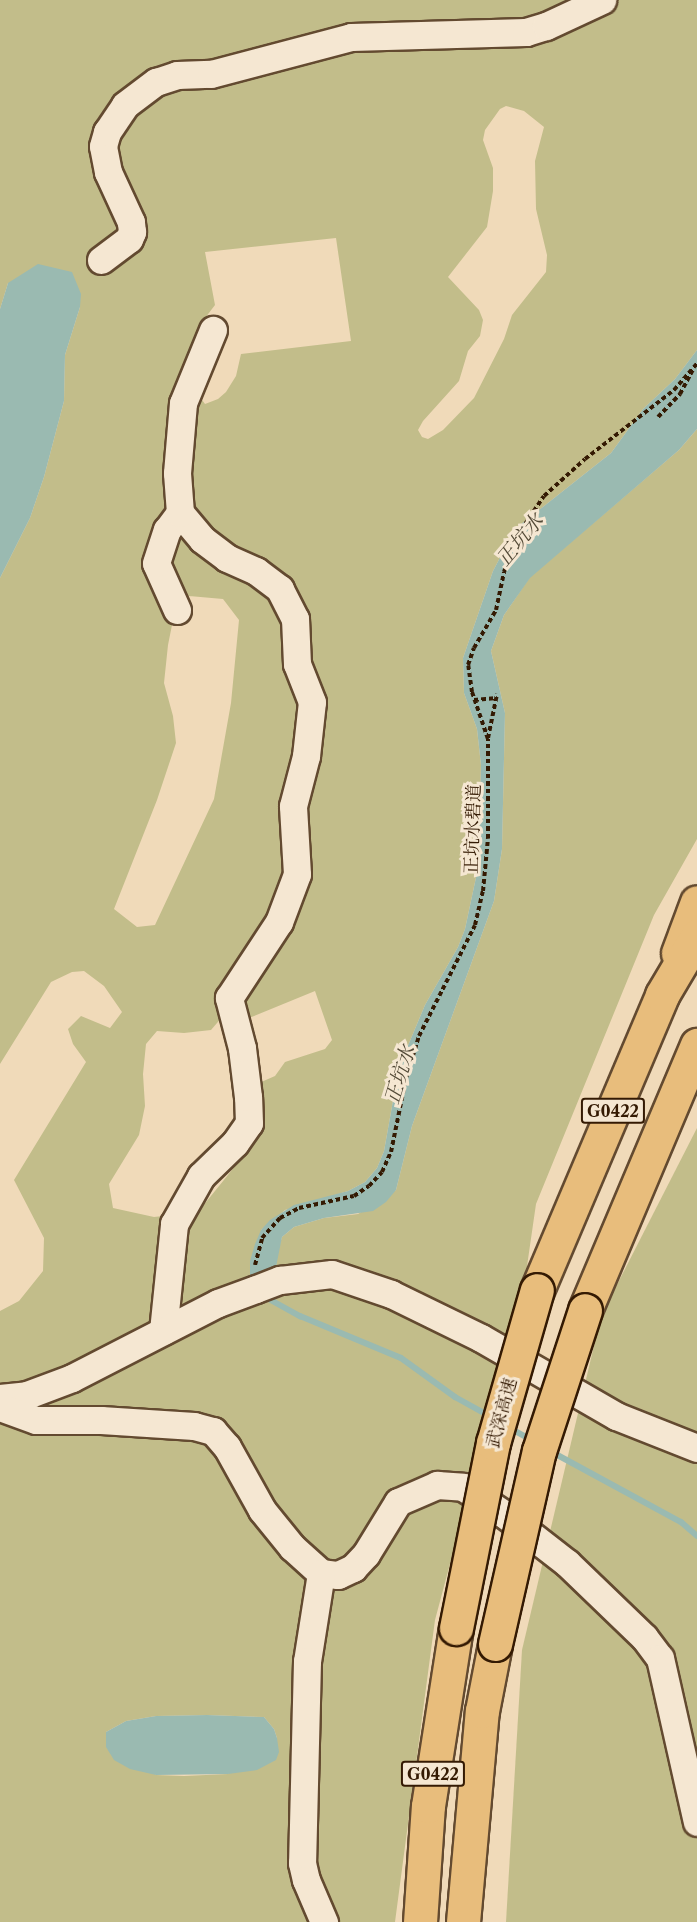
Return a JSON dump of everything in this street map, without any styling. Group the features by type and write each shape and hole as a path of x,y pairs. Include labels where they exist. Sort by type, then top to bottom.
{"highway":[{"path":"662,995 697,902"},
{"name":"武深高速","path":"420,1922 428,1806 456,1628 493,1443 537,1290 662,995 697,936"},
{"name":"G0422","path":"464,1922 482,1711 539,1451 585,1310 697,1045"},
{"path":"465,1890 468,1922"}],"street":[{"path":"101,260 129,239 132,232 131,222 108,172 103,146 107,132 124,105 156,82 177,75 211,74 351,37 526,32 546,26 602,0"},
{"path":"163,1331 174,1224 201,1176 235,1143 249,1123 242,1048 229,998 279,922 297,874 293,806 306,756 312,702 297,664 295,619 280,589 256,571 227,558 202,539 180,513 177,473 183,403 213,330"},
{"path":"177,610 156,563 167,530 180,513"},
{"path":"0,1398 27,1395 72,1378 218,1304 262,1287 332,1274 391,1294 481,1338 616,1416 697,1448"},
{"path":"0,1407 36,1420 147,1423 194,1426 213,1431 227,1447 262,1510 292,1547 321,1573 338,1575 353,1568 366,1554 398,1502 437,1485 463,1488 504,1514 567,1563 644,1637 660,1658 697,1822"},
{"path":"321,1573 307,1661 302,1863 306,1880 324,1922"}],"path":[{"path":"658,417 680,394 696,366"},
{"name":"正坑水碧道","path":"262,1287 258,1250 262,1238 275,1223 299,1208 354,1197 369,1186 387,1163 405,1078 419,1036 458,960 479,909 488,838 488,739 468,675 470,656 492,620 510,554 530,514 544,496 585,459 657,405 696,366"},
{"path":"474,700 497,696 488,739"}],"shaded area":[{"path":"0,0 697,0 697,350 675,379 643,409 611,453 515,529 493,571 463,658 464,693 477,729 481,765 478,868 465,929 458,947 425,1005 399,1067 384,1151 377,1168 365,1182 348,1191 285,1210 261,1230 277,1254 282,1237 294,1227 324,1218 358,1214 396,1190 412,1126 494,901 502,849 505,713 491,651 504,615 530,577 679,450 697,429 697,839 654,915 536,1204 524,1287 435,1620 395,1922 0,1922 0,1311 19,1301 43,1271 44,1238 14,1180 86,1062 73,1044 68,1029 81,1016 110,1028 122,1012 104,986 84,971 72,972 51,982 0,1064 0,578 30,518 44,477 64,401 65,355 80,307 8,283 0,309","holes":["506,106 524,111 544,127 535,161 536,209 547,255 546,272 512,315 504,339 474,398 443,430 428,439 422,437 418,430 423,421 459,381 468,351 480,336 483,320 479,310 448,277 487,227 493,191 493,168 483,140 485,130 500,109","336,238 351,341 241,354 236,376 226,392 218,399 205,404 183,374 199,326 215,305 205,252","178,595 223,599 239,620 231,703 214,799 155,925 137,927 114,909 157,800 176,743 173,716 164,683 168,645","315,991 332,1040 325,1049 285,1062 275,1076 259,1083 261,1095 257,1139 198,1212 154,1217 113,1208 109,1184 139,1135 145,1106 143,1074 146,1044 157,1031 184,1033 211,1030 223,1016 249,1018","156,1716 264,1717 274,1729 277,1738 228,1774 156,1775 106,1732 126,1721"]},
{"path":"697,1128 697,1922 506,1922 522,1650 601,1316"}],"water":[{"path":"38,264 72,272 81,294 80,307 65,355 64,401 44,477 30,518 0,578 0,309 8,283"},
{"path":"697,350 697,429 679,450 530,578 504,615 491,651 505,713 502,849 494,901 412,1126 396,1190 386,1202 373,1211 324,1218 294,1227 282,1237 275,1272 250,1282 250,1261 255,1244 261,1230 270,1220 294,1205 348,1191 365,1182 377,1168 384,1151 399,1067 425,1005 458,947 465,929 478,868 481,765 477,729 464,693 463,658 493,571 515,529 611,453 643,409 675,379"},
{"path":"156,1716 264,1717 274,1729 277,1738 279,1752 276,1760 257,1770 228,1774 156,1775 130,1769 114,1760 106,1747 106,1732 126,1721"}],"waterway":[{"name":"正坑水","path":"266,1294 267,1298 300,1316 401,1358 455,1397 489,1416"},
{"name":"正坑水","path":"508,1427 531,1440"},
{"name":"正坑水","path":"550,1451 681,1522 697,1536"}]}
